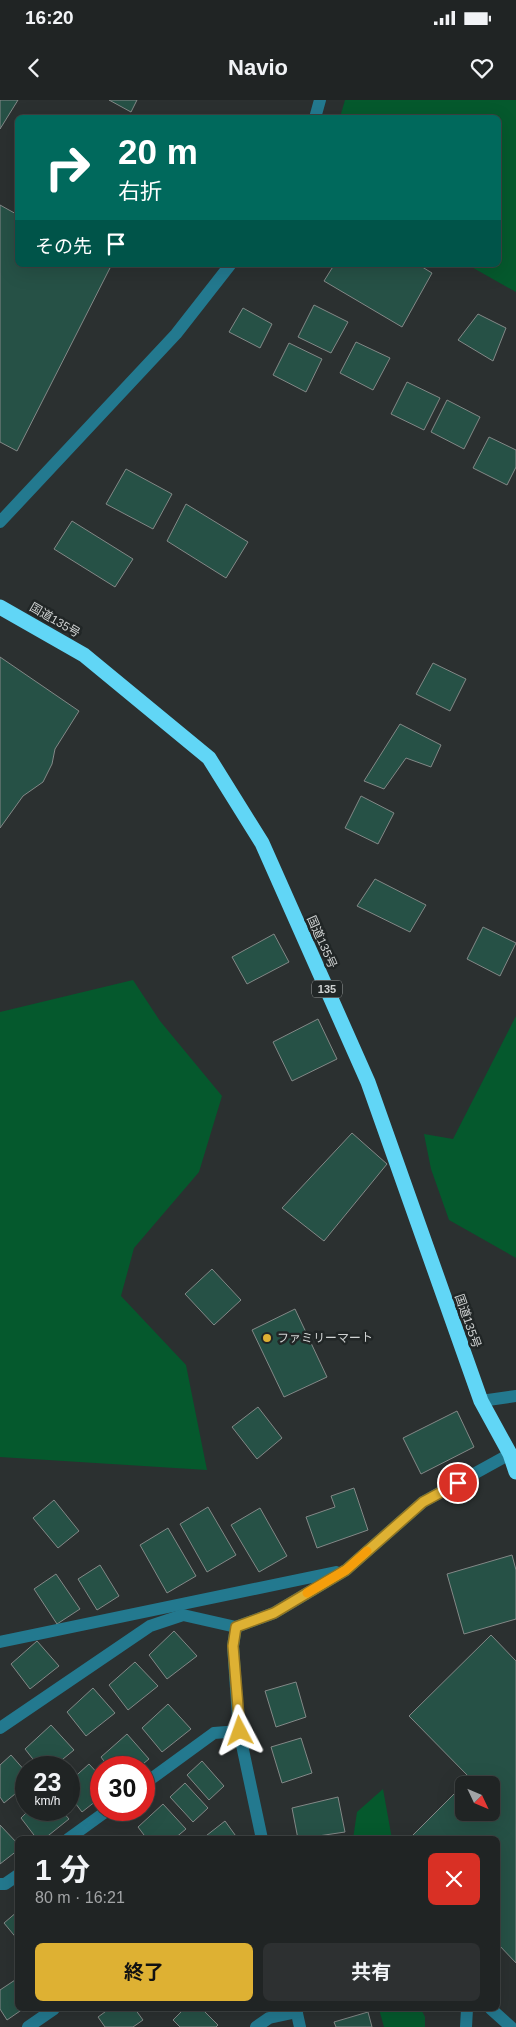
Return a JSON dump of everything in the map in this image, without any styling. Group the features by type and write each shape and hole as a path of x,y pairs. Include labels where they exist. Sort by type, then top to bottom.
{"highway":[{"name":"国道135号","path":"0,607 84,654 210,758 262,842 368,1082 481,1400 510,1454 516,1472"}],"street":[{"path":"316,115 320,100"},
{"path":"0,522 176,334 228,267"},
{"path":"481,1400 516,1396"},
{"path":"0,1728 150,1626 183,1615 236,1627 274,1613 346,1570 423,1502 510,1454"},
{"path":"0,1642 346,1570"},
{"path":"236,1627 233,1646 240,1731 261,1836"},
{"path":"155,1776 214,1733 240,1731"},
{"path":"72,1836 93,1821"},
{"path":"0,1884 5,1884 15,1877"},
{"path":"28,2027 51,2011"},
{"path":"256,2027 269,2018 297,2011 300,2027"},
{"path":"466,2027 467,2011"},
{"path":"493,2011 511,2027"}],"green space":[{"path":"345,100 516,100 516,292 472,267 501,267 501,115 341,115"},
{"path":"133,980 160,1021 222,1096 199,1172 134,1248 121,1296 186,1365 207,1470 0,1457 0,1012"},
{"path":"516,1016 516,1258 449,1220 431,1169 424,1134 453,1139"},
{"path":"383,1789 391,1836 353,1836 357,1812"},
{"path":"380,2011 422,2011 425,2017 425,2027 384,2027"}],"building":[{"path":"0,100 18,100 0,129"},
{"path":"109,100 137,100 131,112"},
{"path":"0,205 15,213 15,267 110,267 17,451 0,442"},
{"path":"333,267 422,267 432,273 402,327 324,281"},
{"path":"314,305 348,322 331,353 298,337"},
{"path":"243,308 272,324 260,348 229,332"},
{"path":"478,314 506,328 493,361 458,340"},
{"path":"356,342 390,358 373,390 340,373"},
{"path":"289,343 322,359 306,392 273,375"},
{"path":"407,382 440,398 424,430 391,414"},
{"path":"447,400 480,417 464,449 431,432"},
{"path":"489,437 516,450 516,467 507,485 473,468"},
{"path":"126,469 172,494 153,529 106,504"},
{"path":"186,504 248,542 226,578 167,541"},
{"path":"72,521 133,559 115,587 54,549"},
{"path":"0,657 79,711 55,749 52,764 43,782 23,796 0,828"},
{"path":"433,663 466,679 450,711 416,694"},
{"path":"400,724 441,745 431,767 406,758 384,789 364,781"},
{"path":"361,796 394,813 378,844 345,828"},
{"path":"375,879 426,905 410,932 357,906"},
{"path":"483,927 516,943 500,976 467,959"},
{"path":"274,934 289,962 247,984 232,957"},
{"path":"318,1019 337,1059 292,1081 273,1042"},
{"path":"352,1133 387,1164 324,1241 282,1208"},
{"path":"212,1269 241,1300 214,1325 185,1294"},
{"path":"295,1309 327,1377 284,1397 252,1330"},
{"path":"258,1407 282,1438 257,1459 232,1427"},
{"path":"457,1411 474,1447 421,1474 403,1438"},
{"path":"354,1488 368,1530 317,1548 306,1517 335,1507 331,1496"},
{"path":"54,1500 79,1531 58,1548 33,1518"},
{"path":"208,1507 236,1555 207,1572 180,1524"},
{"path":"260,1508 287,1556 259,1572 231,1525"},
{"path":"168,1528 196,1576 167,1593 140,1545"},
{"path":"512,1555 516,1570 516,1619 464,1634 447,1574"},
{"path":"100,1565 119,1596 97,1610 78,1579"},
{"path":"56,1574 80,1609 57,1624 34,1589"},
{"path":"174,1631 197,1656 167,1679 149,1655"},
{"path":"491,1635 516,1661 516,1963 500,1946 500,1836 412,1836 455,1793 455,1821 500,1821 500,1776 468,1776 409,1716"},
{"path":"37,1641 59,1666 30,1689 11,1664"},
{"path":"135,1662 158,1686 128,1710 109,1685"},
{"path":"296,1682 306,1717 276,1727 265,1691"},
{"path":"93,1688 115,1713 86,1736 67,1712"},
{"path":"168,1704 191,1729 162,1752 142,1728"},
{"path":"51,1725 74,1750 67,1756 31,1756 25,1749"},
{"path":"127,1734 146,1756 102,1756"},
{"path":"301,1738 312,1773 282,1783 271,1747"},
{"path":"11,1755 15,1760 15,1794 4,1803 0,1797 0,1765"},
{"path":"202,1761 224,1786 209,1800 187,1775"},
{"path":"90,1765 90,1806 82,1812 80,1809 80,1772"},
{"path":"185,1783 208,1808 193,1822 170,1797"},
{"path":"338,1797 345,1832 318,1836 297,1836 292,1808"},
{"path":"163,1804 186,1829 178,1836 145,1836 138,1827 145,1821 155,1821 155,1811"},
{"path":"23,1821 66,1821 48,1836 35,1836"},
{"path":"225,1821 236,1836 206,1836"},
{"path":"0,1825 15,1841 15,1852 0,1864"},
{"path":"15,1914 15,1936 4,1923"},
{"path":"15,1980 15,2011 20,2011 7,2020 0,2009 0,1990"},
{"path":"106,2011 136,2011 143,2020 133,2027 105,2027 98,2017"},
{"path":"182,2011 204,2011 218,2025 216,2027 180,2027 173,2020"},
{"path":"368,2012 372,2027 336,2027 334,2022"}],"slow traffic":[{"path":"307,1593 346,1570 367,1551"}],"place":[{"name":"ファミリーマート","path":"267,1338"}],"route":[{"path":"240,1731 233,1646 236,1627 274,1613 346,1570 423,1502 458,1483"}]}
